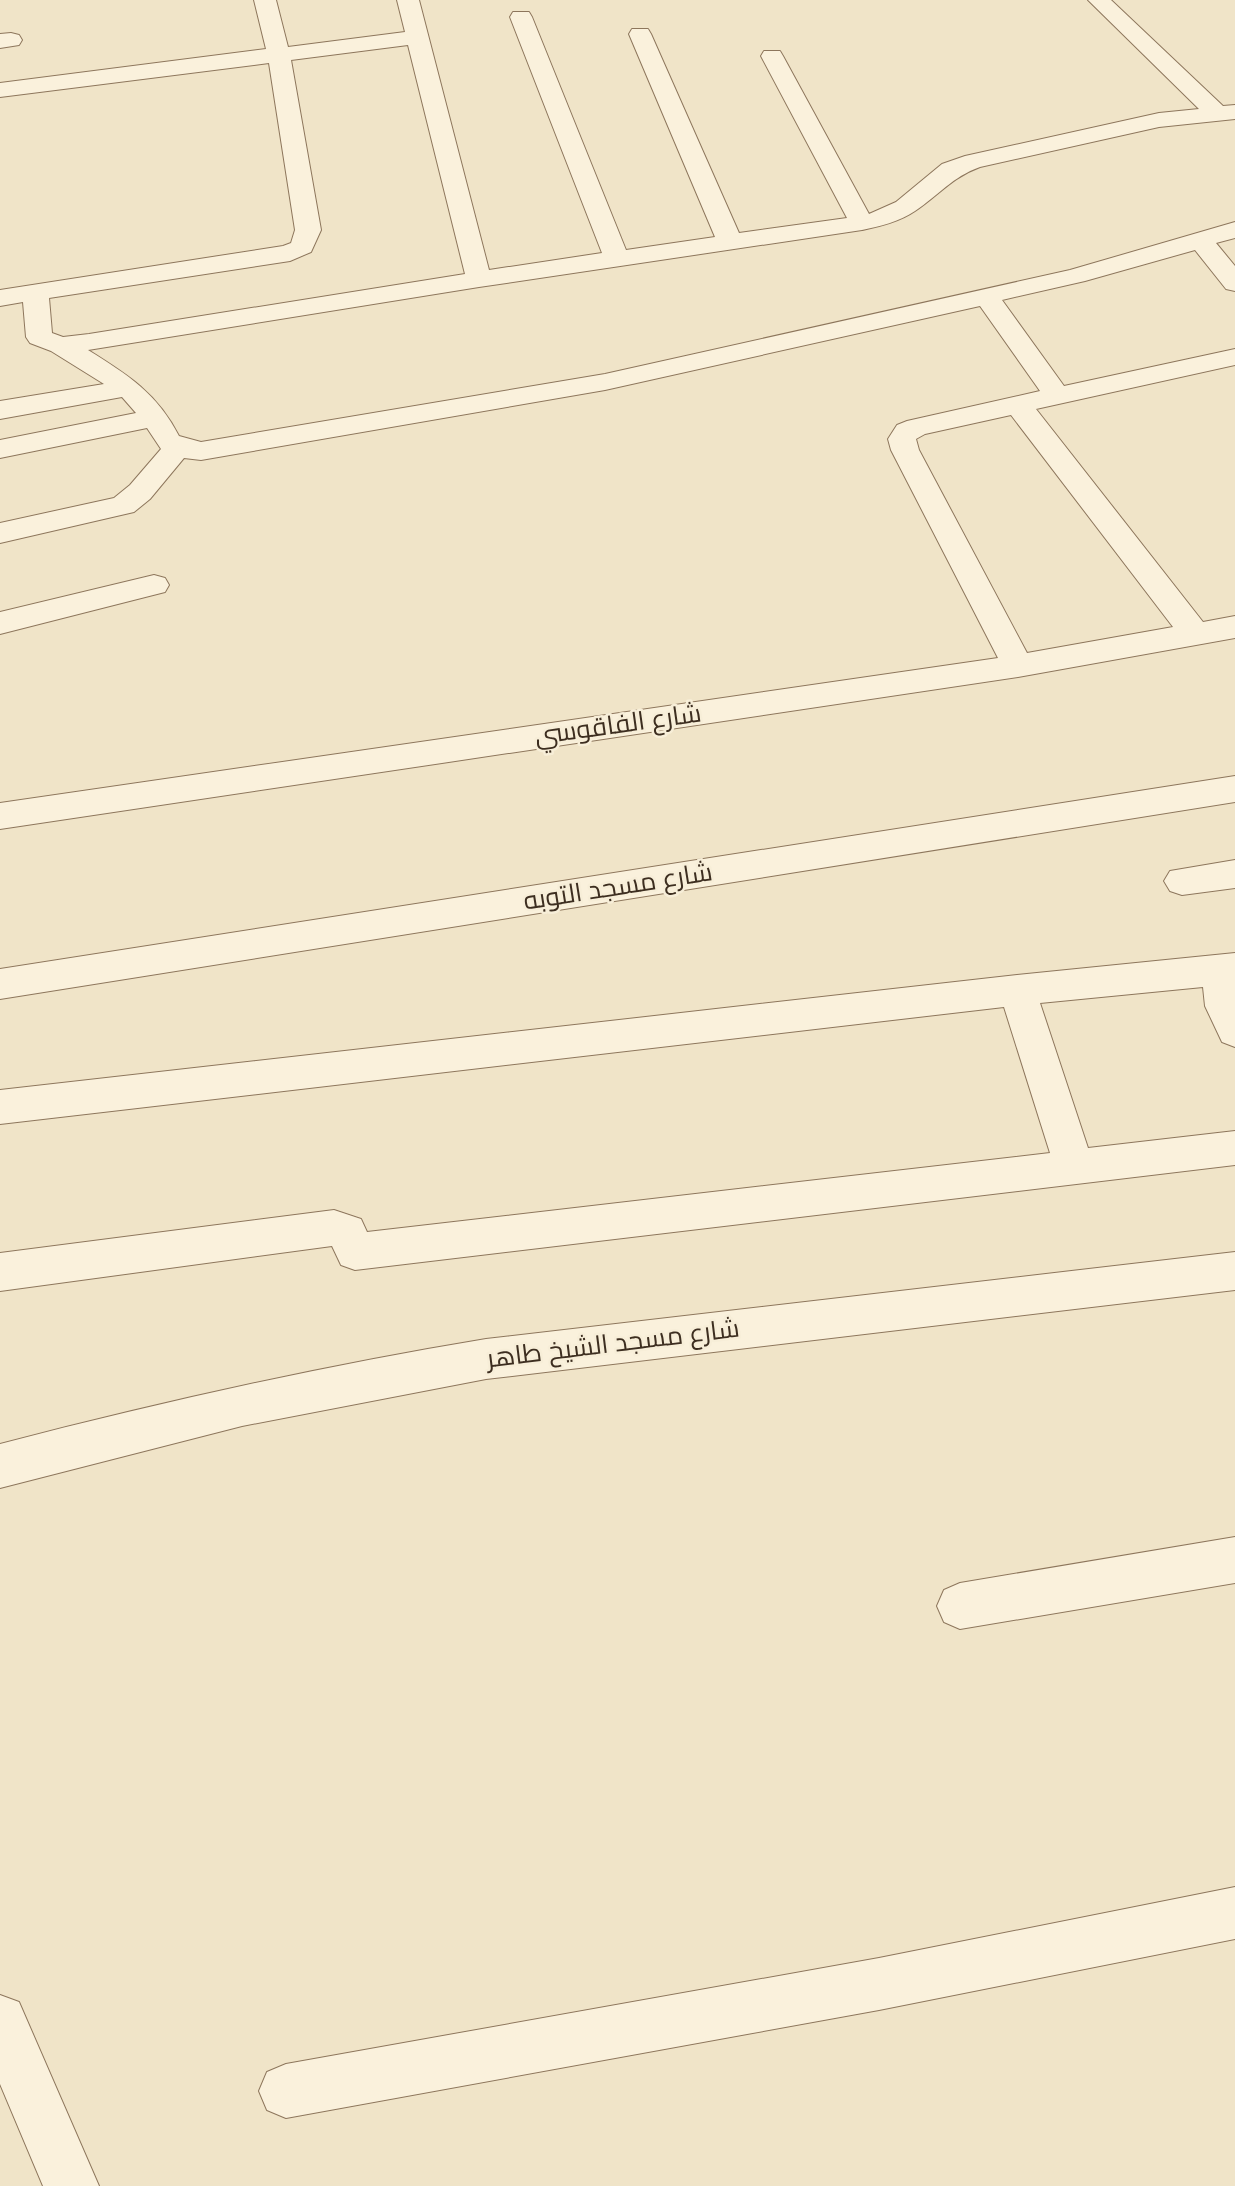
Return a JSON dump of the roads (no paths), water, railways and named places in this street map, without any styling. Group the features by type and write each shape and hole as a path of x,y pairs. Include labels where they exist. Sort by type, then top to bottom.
{"street":[{"path":"0,298 290,253 302,247 308,230 279,55 265,0"},
{"path":"408,0 479,279"},
{"path":"1099,0 1226,113"},
{"path":"521,17 617,258"},
{"path":"640,34 730,242"},
{"path":"0,90 418,37"},
{"path":"772,56 862,223"},
{"path":"61,345 479,279 862,223 883,218 905,206 951,169 973,161 1159,120 1226,113"},
{"path":"35,292 39,337 61,345 129,388 156,418 169,442 178,447 201,451 605,382 1076,276 1235,230"},
{"path":"1200,240 1235,283"},
{"path":"986,296 1056,396"},
{"path":"1018,666 905,450 902,439 908,431 917,426 1235,357"},
{"path":"0,410 129,388"},
{"path":"1017,404 1196,635"},
{"path":"0,449 156,418"},
{"path":"0,533 124,505 141,492 178,447"},
{"path":"0,623 154,585"},
{"name":"شارع الفاقوسي","path":"0,816 1018,666 1235,627"},
{"name":"شارع مسجد التوبه","path":"0,984 1235,789"},
{"path":"1182,881 1235,874"},
{"path":"0,1107 1017,990 1234,968"},
{"path":"1234,968 1224,976 1220,985 1221,997 1235,1031"},
{"path":"1017,990 1075,1169"},
{"path":"0,1272 334,1228 347,1232 355,1252 1235,1148"},
{"name":"شارع مسجد الشيخ طاهر","path":"0,1466 127,1431 248,1403 367,1378 486,1359 1235,1271"},
{"path":"960,1606 1235,1560"},
{"path":"286,2091 879,1984 1235,1913"},
{"path":"0,2021 71,2186"}]}
